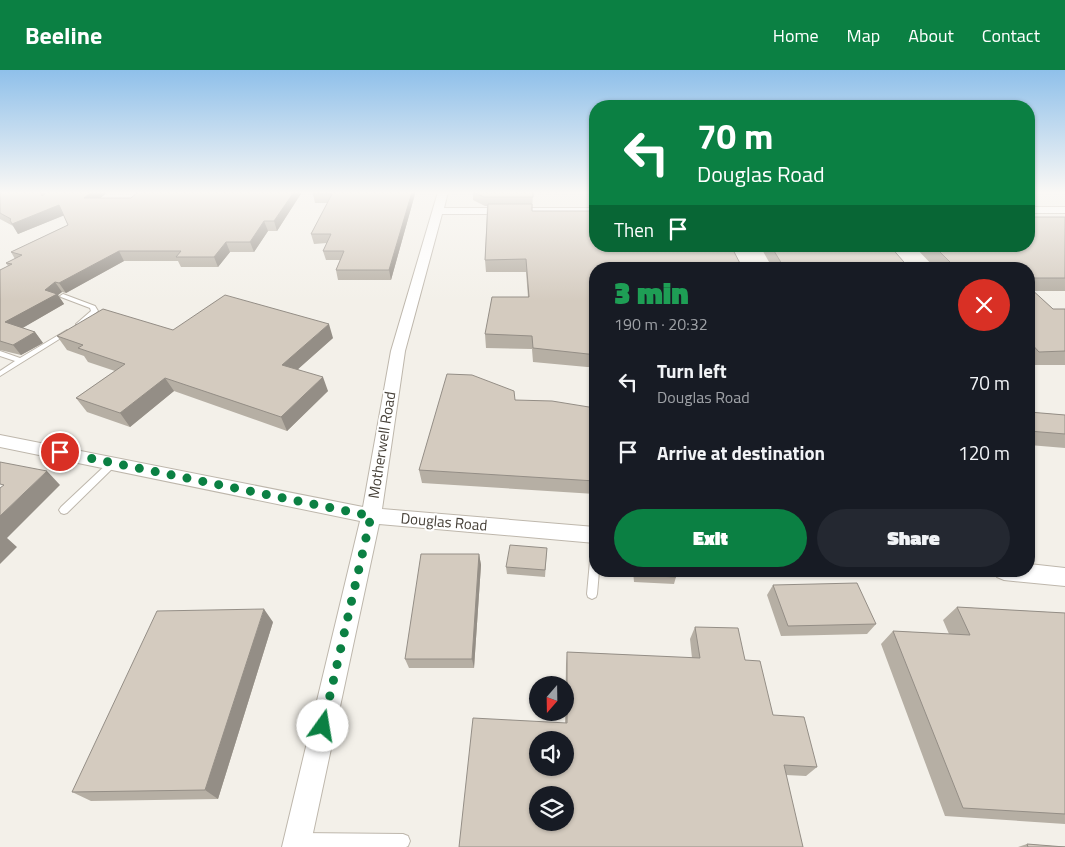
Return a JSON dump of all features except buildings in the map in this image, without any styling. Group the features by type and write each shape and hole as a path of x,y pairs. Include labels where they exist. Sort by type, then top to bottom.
{"street":[{"name":"Motherwell Road","path":"296,843 371,516 398,351 432,228"},
{"name":"Douglas Road","path":"0,441 371,516 589,534"},
{"path":"1035,574 1065,577"}],"lane":[{"path":"0,374 59,338 95,311 93,307 63,296"},
{"path":"0,353 21,361"},
{"path":"64,510 113,463"},
{"path":"592,594 594,577"},
{"path":"296,843 403,841"}],"route":[{"path":"60,452 371,516 323,726"}]}
